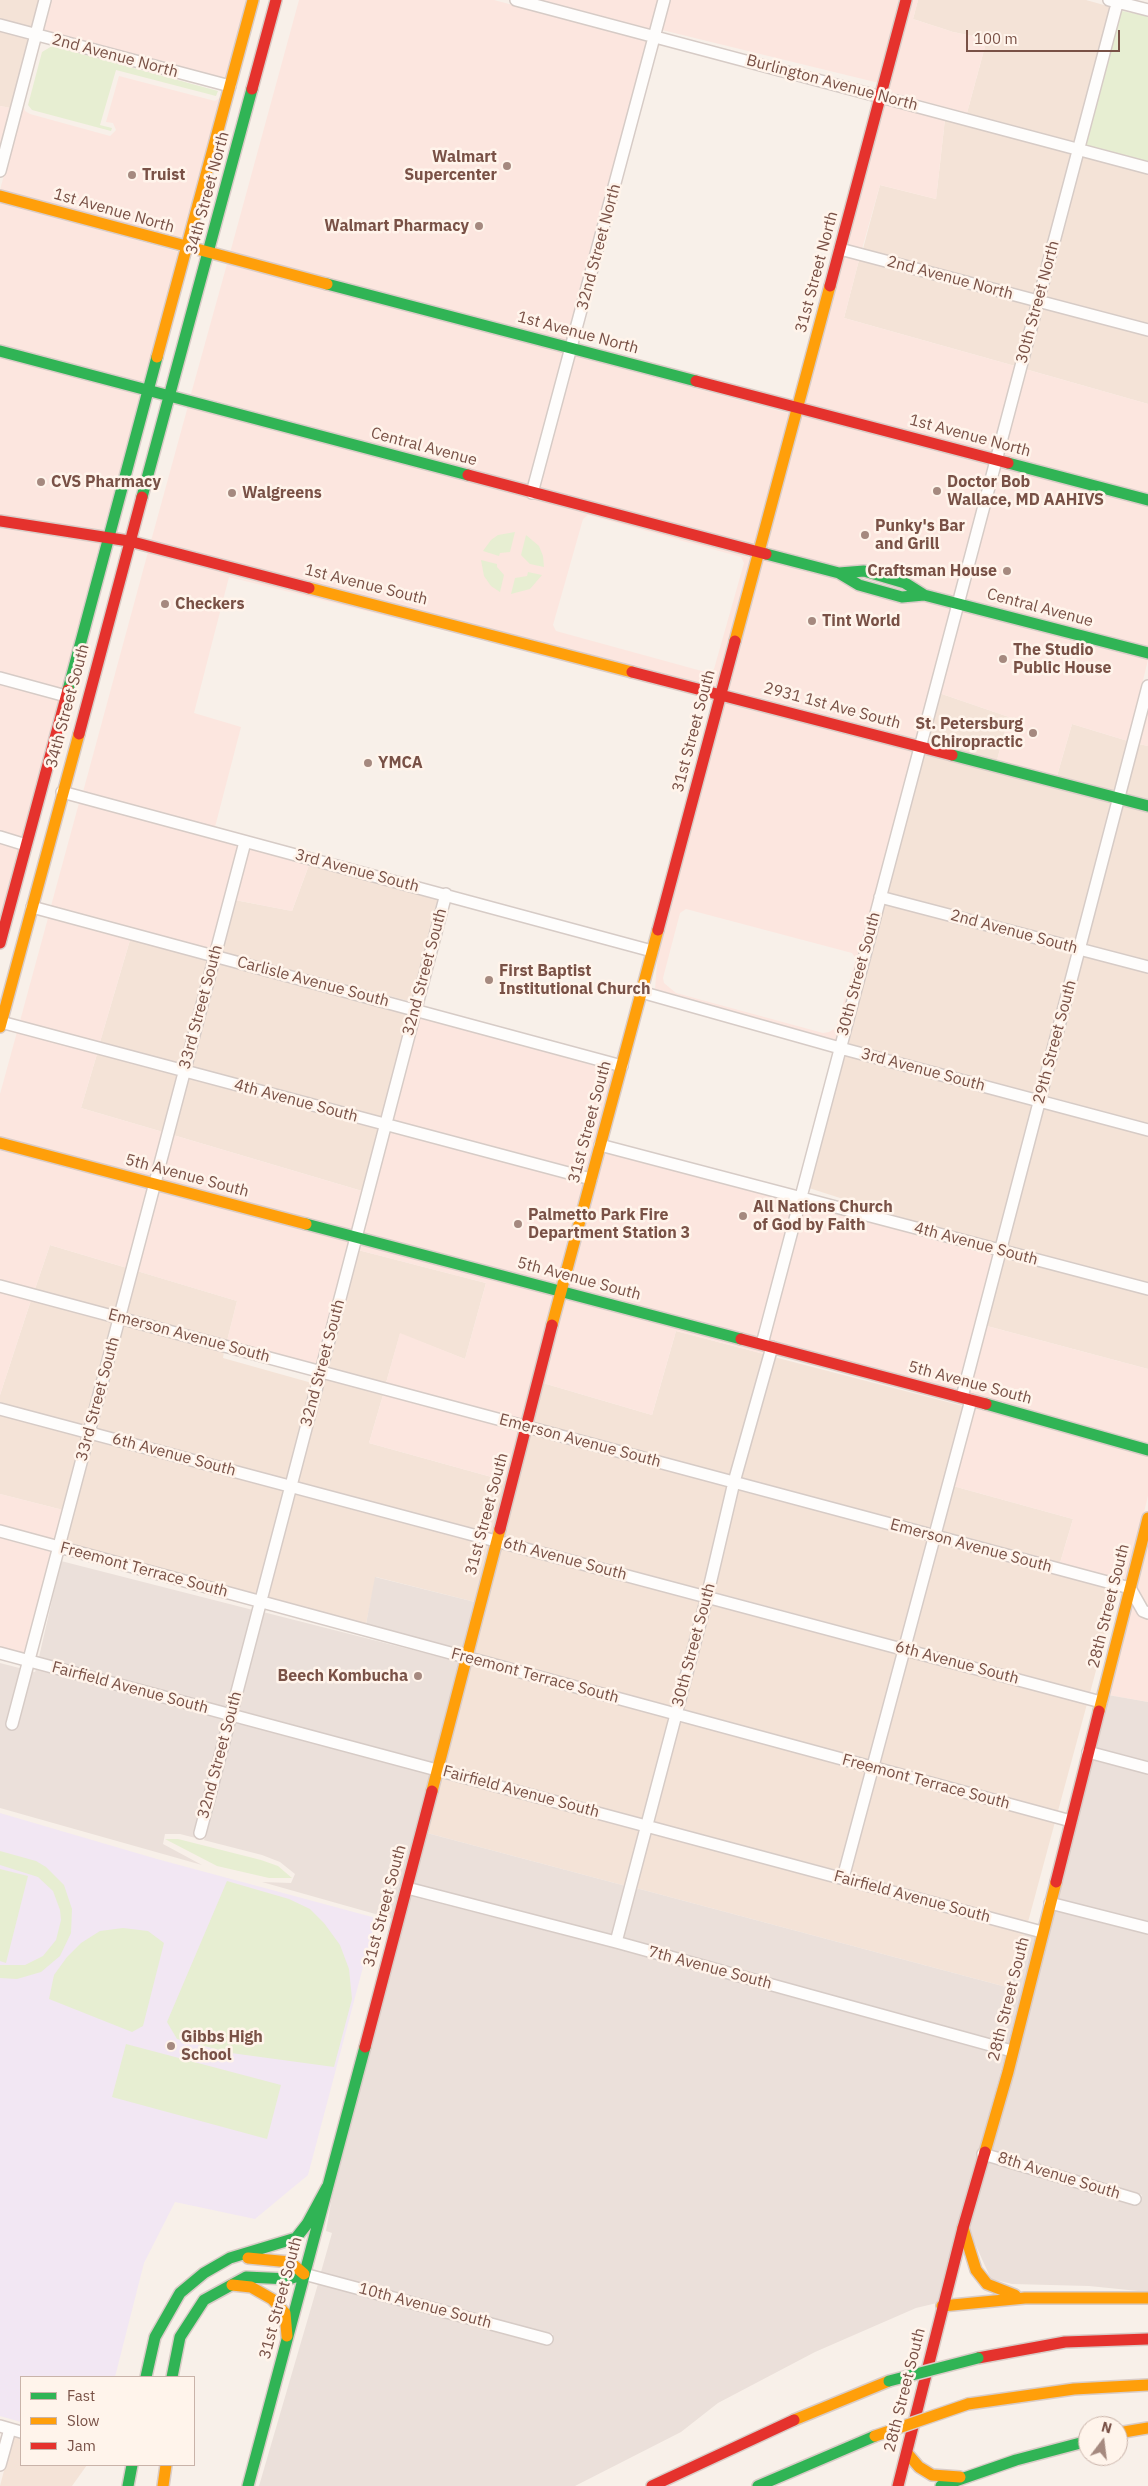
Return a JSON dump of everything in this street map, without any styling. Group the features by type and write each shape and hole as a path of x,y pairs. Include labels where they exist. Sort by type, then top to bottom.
{"main road":[{"name":"34th Street North","path":"148,389 253,0"},
{"name":"34th Street North","path":"169,394 276,0"},
{"name":"31st Street North","path":"760,552 906,0"},
{"path":"242,41 240,86 248,105"},
{"name":"1st Avenue North","path":"0,196 208,253 1148,500"},
{"name":"Central Avenue","path":"0,351 169,394 532,493 760,552 840,572 864,571 905,583 924,595 1148,654"},
{"name":"34th Street South","path":"0,943 148,389"},
{"name":"34th Street South","path":"1,1024 169,394"},
{"name":"1st Avenue South","path":"0,521 129,541 721,694"},
{"name":"31st Street South","path":"248,2486 407,1888 561,1292 760,552"},
{"path":"88,609 100,617 88,661 95,669"},
{"name":"2931 1st Ave South","path":"721,694 1119,798"},
{"path":"62,708 73,718 57,777 62,792"},
{"path":"1119,798 1148,806"},
{"path":"26,845 35,864 21,916 26,931"},
{"name":"5th Avenue South","path":"0,1143 966,1399 1148,1450"},
{"name":"28th Street South","path":"898,2486 962,2228 1008,2072 1148,1518"},
{"path":"146,2376 155,2337 180,2293 204,2273 230,2258 296,2238 308,2224 327,2187"},
{"path":"962,2228 976,2270 987,2284 1005,2293 1025,2298"},
{"path":"230,2258 276,2259 290,2262 304,2274"},
{"path":"172,2376 180,2337 204,2300 246,2277 261,2276 289,2279 304,2274"},
{"path":"232,2285 251,2287 272,2298 285,2313 287,2336"},
{"path":"942,2306 1025,2298 1148,2298"},
{"path":"652,2486 781,2426 889,2381 978,2358 1065,2342 1148,2339"},
{"path":"758,2486 875,2436 968,2404 1074,2389 1148,2385"},
{"path":"1128,2431 1148,2428"},
{"path":"941,2486 1016,2460 1078,2443"},
{"path":"907,2453 919,2467 932,2475 950,2478 966,2477"},
{"path":"128,2486 132,2466"},
{"path":"163,2486 166,2466"}],"street":[{"path":"0,171 45,0"},
{"name":"Burlington Avenue North","path":"516,0 881,95 1148,168"},
{"name":"32nd Street North","path":"532,493 664,0"},
{"path":"1115,1 1148,10"},
{"name":"30th Street North","path":"958,604 1078,150 1115,1"},
{"name":"2nd Avenue North","path":"0,25 230,86"},
{"name":"2nd Avenue North","path":"840,249 1148,330"},
{"name":"30th Street South","path":"616,1942 707,1597 801,1198 958,604"},
{"path":"0,678 66,696"},
{"name":"29th Street South","path":"843,1878 934,1536 1001,1250 1148,686"},
{"name":"3rd Avenue South","path":"62,792 652,951"},
{"path":"0,837 26,845"},
{"name":"33rd Street South","path":"12,1724 245,842"},
{"name":"32nd Street South","path":"200,1833 446,894"},
{"name":"2nd Avenue South","path":"880,897 1148,967"},
{"name":"Carlisle Avenue South","path":"32,907 622,1066"},
{"name":"3rd Avenue South","path":"641,992 840,1048 1148,1130"},
{"name":"4th Avenue South","path":"1,1024 591,1179"},
{"name":"4th Avenue South","path":"600,1145 1148,1289"},
{"name":"Emerson Avenue South","path":"0,1286 1130,1588"},
{"name":"6th Avenue South","path":"0,1409 1101,1702"},
{"name":"Freemont Terrace South","path":"0,1531 1071,1820"},
{"path":"1130,1588 1143,1611 1148,1612"},
{"name":"Fairfield Avenue South","path":"0,1653 1042,1932"},
{"path":"1088,1752 1148,1768"},
{"name":"7th Avenue South","path":"407,1888 616,1942 1012,2051"},
{"path":"1050,1903 1148,1928"},
{"name":"8th Avenue South","path":"983,2154 1135,2199"},
{"name":"10th Avenue South","path":"304,2274 547,2338"},
{"path":"0,2466 10,2429"}],"shaded area":[{"path":"0,0 40,0 33,27 0,19"},
{"path":"50,0 246,0 226,79 43,30"},
{"path":"299,0 494,0 648,41 568,341 230,253"},
{"path":"540,0 658,0 651,29"},
{"path":"669,0 901,0 879,83 662,30"},
{"path":"912,0 918,0 913,19 953,32 987,39 967,113 887,91"},
{"path":"918,0 1086,0 1111,7 1074,143 967,113 987,39 953,32 913,19"},
{"path":"0,31 30,39 11,108 0,106"},
{"path":"119,76 215,101 221,97 182,240 0,190 23,103 25,111 30,114 110,136 116,130 113,123 106,122"},
{"path":"884,102 945,119 936,199 880,185 862,249 847,245"},
{"path":"0,106 11,108 0,150"},
{"path":"945,119 1071,154 1034,294 863,249 880,185 936,199"},
{"path":"1082,157 1148,174 1148,324 1044,297"},
{"path":"0,202 179,252 144,382 0,345"},
{"path":"844,256 859,260 844,318 1015,366 992,452 804,403"},
{"path":"859,260 1031,305 1015,366 844,318"},
{"path":"227,264 565,353 529,486 191,394"},
{"path":"1041,308 1148,336 1148,404 1025,369"},
{"path":"575,356 791,414 756,545 539,489"},
{"path":"0,357 141,393 103,531 0,515"},
{"path":"1025,369 1148,404 1148,494 1002,455"},
{"path":"188,406 753,556 717,687 151,541","holes":["588,515 741,557 744,563 714,669 709,673 556,631 553,625 583,519"]},
{"path":"801,415 988,464 954,596 766,547"},
{"path":"999,467 1148,506 1148,647 964,599"},
{"path":"0,528 100,543 62,689 0,672"},
{"path":"148,552 519,649 229,577 194,713 241,727 215,827 83,792"},
{"path":"763,559 951,608 917,739 728,689"},
{"path":"961,611 1148,660 1128,741 1072,724 1057,776 997,760 1009,717 939,693"},
{"path":"0,684 59,700 22,838 0,831"},
{"path":"939,693 1009,717 997,760 927,742"},
{"path":"724,701 914,751 836,1041 655,989 658,951","holes":["686,909 852,953 856,959 836,1028 823,1033 676,993 664,983 663,978 680,913"]},
{"path":"1148,707 1148,746 1139,744"},
{"path":"1072,724 1128,741 1116,791 1057,776"},
{"path":"1139,744 1148,746 1148,800 1126,794"},
{"path":"924,753 1113,803 1076,942 886,893"},
{"path":"79,803 239,846 211,949 51,906"},
{"path":"1123,805 1148,812 1148,961 1086,945"},
{"path":"0,843 19,849 0,923"},
{"path":"249,849 309,865 292,911 235,900"},
{"path":"309,865 439,899 412,1002 222,952 235,900 292,911"},
{"path":"883,904 1073,954 1036,1094 847,1043"},
{"path":"48,918 130,940 100,1042 20,1021"},
{"path":"130,940 208,960 181,1064 100,1042"},
{"path":"1083,956 1148,973 1148,1124 1047,1096"},
{"path":"219,963 409,1014 382,1117 191,1066"},
{"path":"419,1017 615,1071 588,1172 392,1120"},
{"path":"17,1032 97,1054 81,1108 163,1132 151,1177 0,1137 0,1094"},
{"path":"97,1054 178,1075 163,1132 81,1108"},
{"path":"844,1055 1033,1105 997,1243 899,1217 809,1188"},
{"path":"188,1078 379,1129 362,1191 173,1135"},
{"path":"1044,1108 1148,1136 1148,1283 1007,1246"},
{"path":"389,1131 584,1183 557,1284 363,1233"},
{"path":"173,1135 362,1191 352,1230 161,1180"},
{"path":"0,1149 148,1189 127,1268 50,1245 35,1289 0,1280"},
{"path":"604,1152 795,1202 758,1337 568,1287"},
{"path":"158,1191 349,1242 317,1365 227,1341 237,1301 137,1271"},
{"path":"805,1205 994,1255 959,1390 769,1340"},
{"path":"359,1244 554,1296 522,1420 386,1383 400,1333 465,1359 486,1283 358,1250"},
{"path":"50,1245 127,1268 116,1311 35,1289"},
{"path":"358,1250 486,1283 465,1359 400,1334 386,1383 327,1367"},
{"path":"1004,1257 1148,1295 1148,1369 987,1326"},
{"path":"137,1271 237,1301 227,1341 126,1313"},
{"path":"0,1292 31,1300 0,1395"},
{"path":"565,1299 765,1352 764,1354 676,1331 652,1415 543,1383"},
{"path":"31,1300 113,1322 85,1426 0,1403 0,1395"},
{"path":"123,1325 224,1352 223,1358 312,1383 287,1479 96,1429"},
{"path":"987,1326 1148,1369 1148,1443 969,1393"},
{"path":"676,1331 764,1354 731,1475 533,1422 543,1383 652,1415"},
{"path":"774,1357 963,1406 931,1529 741,1478"},
{"path":"324,1379 383,1395 369,1443 506,1481 493,1534 297,1482"},
{"path":"383,1395 519,1431 506,1481 369,1443"},
{"path":"974,1407 1148,1456 1148,1496 1127,1581 1060,1563 1073,1519 953,1486"},
{"path":"0,1415 82,1437 63,1510 0,1494"},
{"path":"530,1434 728,1487 703,1590 503,1537"},
{"path":"93,1440 284,1491 257,1595 66,1543"},
{"path":"953,1486 1073,1519 1060,1563 941,1532"},
{"path":"738,1490 928,1540 901,1642 714,1592"},
{"path":"0,1494 63,1510 55,1540 0,1525"},
{"path":"294,1494 490,1546 475,1602 376,1577 366,1624 267,1597"},
{"path":"0,1538 52,1552 25,1654 0,1647"},
{"path":"1148,1539 1148,1606 1136,1587"},
{"path":"938,1543 1117,1591 1090,1693 911,1645"},
{"path":"500,1548 701,1601 673,1707 473,1653"},
{"path":"61,1561 253,1610 227,1708 39,1657"},
{"path":"375,1577 475,1602 463,1650 366,1624"},
{"path":"1132,1603 1138,1615 1148,1619 1148,1702 1108,1695"},
{"path":"711,1604 898,1654 869,1760 683,1710"},
{"path":"263,1612 460,1662 434,1763 238,1710"},
{"path":"908,1657 1087,1704 1058,1811 880,1763"},
{"path":"0,1663 35,1672 36,1669 224,1719 194,1837 204,1840 235,1722 431,1774 393,1919 262,1882 291,1883 295,1874 280,1862 262,1855 180,1834 165,1834 163,1844 202,1865 0,1808"},
{"path":"470,1665 670,1718 643,1819 444,1766"},
{"path":"1108,1695 1148,1702 1148,1762 1095,1748"},
{"path":"680,1721 866,1772 840,1871 654,1822"},
{"path":"1092,1760 1148,1774 1148,1922 1056,1898"},
{"path":"877,1774 1055,1822 1028,1922 850,1874"},
{"path":"441,1777 640,1830 626,1886 427,1833"},
{"name":"Gibbs High School","path":"0,1813 157,1859 376,1918 308,2175 255,2219 175,2202 144,2263 115,2376 20,2376 20,2422 0,2416"},
{"path":"427,1833 626,1886 612,1935 413,1884"},
{"path":"650,1833 1025,1933 1010,1988 636,1888"},
{"path":"636,1888 1010,1988 1025,1933 1036,1936 1008,2044 623,1938"},
{"path":"410,1896 614,1948 1005,2056 937,2303 916,2308 815,2352 718,2403 681,2432 575,2486 259,2486 318,2284 550,2345 553,2334 321,2272 332,2233 326,2231 332,2197"},
{"path":"1053,1910 1148,1934 1148,2292 1089,2286 1012,2284 991,2279 968,2228 986,2161 1138,2206 1142,2195 990,2149"},
{"path":"13,2436 20,2438 20,2466 86,2466 72,2486 0,2486"}],"green space":[{"path":"1122,11 1148,16 1148,163 1086,147 1084,140 1117,16"},
{"path":"52,46 218,91 216,96 116,70 100,125 112,128 111,131 32,110 28,105 42,52"},
{"path":"515,532 510,552 500,553 499,556 483,551 491,540 498,535"},
{"path":"526,535 539,546 543,556 544,567 530,564 521,555"},
{"path":"481,560 497,564 497,567 504,575 500,592 491,586 484,576"},
{"path":"528,572 542,575 530,589 511,594 515,578 527,576"},
{"path":"165,1839 178,1839 261,1860 278,1866 292,1878 269,1878 217,1866"},
{"path":"0,1851 36,1861 46,1867 64,1885 72,1909 71,1933 60,1956 41,1972 17,1979 0,1978 0,1965 25,1965 43,1956 56,1940 61,1920 60,1910 53,1891 38,1877 0,1865"},
{"path":"0,1869 28,1876 6,1963 0,1961"},
{"path":"227,1881 289,1899 310,1909 324,1923 340,1945 349,1969 352,1999 334,2067 231,2053 177,2039 167,2022"},
{"path":"123,1928 148,1931 164,1943 143,2026 132,2032 49,1999 54,1975 67,1957 81,1943 100,1931"},
{"path":"126,2044 281,2085 267,2139 112,2097"}],"traffic: fast":[{"path":"142,497 252,89"},
{"path":"327,284 696,381"},
{"path":"0,351 468,475"},
{"path":"68,690 157,357"},
{"path":"1008,463 1148,500"},
{"path":"766,554 839,573 864,571 905,583 924,595 1148,653"},
{"path":"839,573 859,585 902,597 924,595"},
{"path":"952,755 1148,806"},
{"path":"306,1224 741,1339"},
{"path":"986,1404 1148,1450"},
{"path":"248,2486 365,2047"},
{"path":"146,2376 155,2337 180,2293 204,2273 230,2258 296,2238 307,2224 327,2187"},
{"path":"172,2376 180,2337 204,2300 246,2277 289,2279 304,2274"},
{"path":"889,2381 978,2358"},
{"path":"758,2486 875,2436"},
{"path":"941,2486 1016,2460 1078,2444"},
{"path":"128,2486 132,2466"}],"traffic: slow":[{"path":"157,357 253,0"},
{"path":"0,196 327,284"},
{"path":"735,641 830,286"},
{"path":"309,588 632,672"},
{"path":"0,1027 79,734"},
{"path":"552,1325 658,930"},
{"path":"0,1143 306,1224"},
{"path":"1099,1711 1148,1518"},
{"path":"432,1791 500,1529"},
{"path":"985,2152 1008,2072 1056,1882"},
{"path":"963,2228 976,2270 987,2284 1015,2295"},
{"path":"248,2258 290,2262 304,2274"},
{"path":"232,2285 251,2287 272,2299 285,2313 287,2336"},
{"path":"942,2306 1025,2298 1148,2298"},
{"path":"794,2420 889,2381"},
{"path":"968,2404 1074,2389 1148,2385"},
{"path":"875,2436 968,2404"},
{"path":"1128,2431 1148,2428"},
{"path":"907,2453 919,2467 932,2475 960,2477"},
{"path":"163,2486 166,2466"}],"traffic: jam":[{"path":"252,89 276,0"},
{"path":"830,286 906,0"},
{"path":"696,381 1008,463"},
{"path":"468,475 766,554"},
{"path":"79,734 142,497"},
{"path":"0,521 129,541 309,588"},
{"path":"658,930 735,641"},
{"path":"632,672 952,755"},
{"path":"0,943 68,690"},
{"path":"500,1529 552,1325"},
{"path":"741,1339 986,1404"},
{"path":"1056,1882 1099,1711"},
{"path":"365,2047 432,1791"},
{"path":"898,2486 963,2228 985,2152"},
{"path":"978,2358 1065,2342 1148,2339"},
{"path":"652,2486 794,2420"}],"place":[{"name":"Walmart Supercenter","path":"507,166"},
{"name":"Truist","path":"132,175"},
{"name":"Walmart Pharmacy","path":"479,226"},
{"name":"CVS Pharmacy","path":"41,482"},
{"name":"Doctor Bob Wallace, MD AAHIVS","path":"937,491"},
{"name":"Walgreens","path":"232,493"},
{"name":"Punky's Bar and Grill","path":"865,535"},
{"name":"Craftsman House","path":"1007,571"},
{"name":"Checkers","path":"165,604"},
{"name":"Tint World","path":"812,621"},
{"name":"The Studio Public House","path":"1003,659"},
{"name":"St. Petersburg Chiropractic","path":"1033,733"},
{"name":"YMCA","path":"368,763"},
{"name":"First Baptist Institutional Church","path":"489,980"},
{"name":"All Nations Church of God by Faith","path":"743,1216"},
{"name":"Palmetto Park Fire Department Station 3","path":"518,1224"},
{"name":"Beech Kombucha","path":"418,1676"},
{"name":"Gibbs High School","path":"171,2046"}]}
